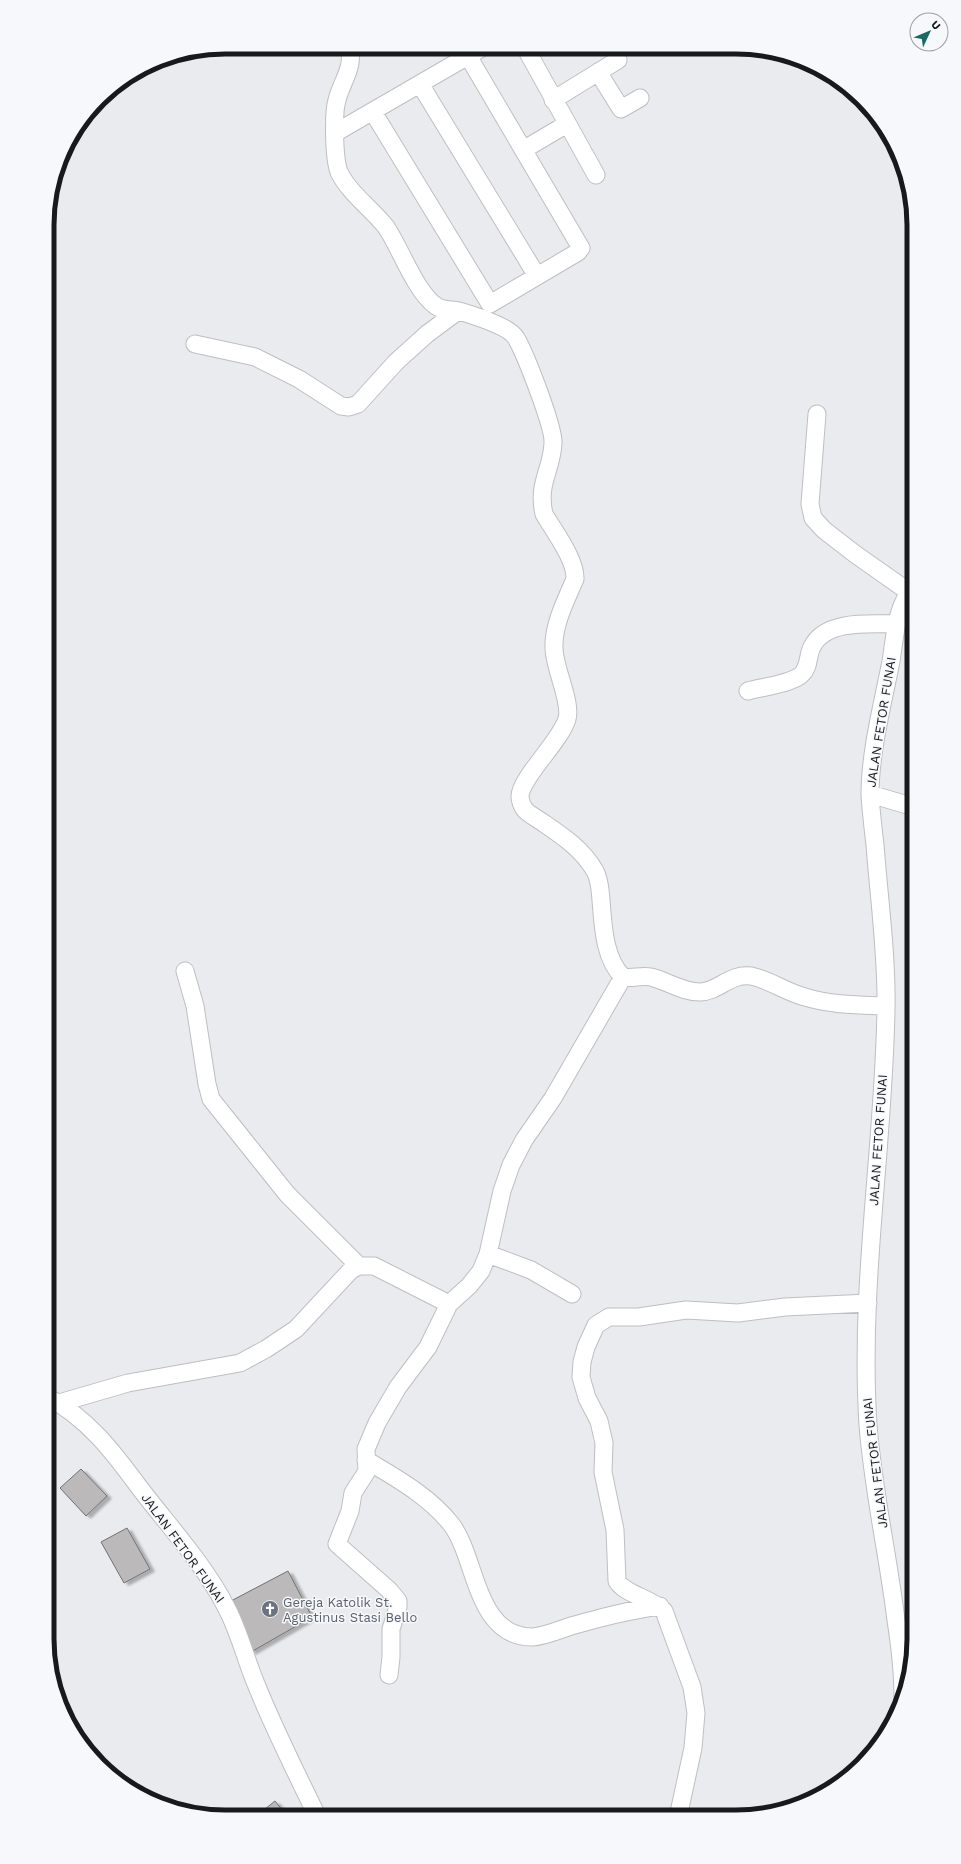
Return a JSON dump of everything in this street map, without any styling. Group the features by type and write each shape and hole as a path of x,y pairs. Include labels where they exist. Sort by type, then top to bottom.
{"street":[{"path":"349,54 350,62 337,100 335,133 336,161 344,178 386,228 429,300 440,309 458,311 502,327 514,335 536,387 552,432 552,451 543,483 544,514 569,557 575,572 554,638 555,661 568,708 568,717 553,744 522,786 520,795 522,804 526,811 577,848 595,871 599,881 603,929 606,941 614,964 624,977"},
{"path":"335,133 471,54"},
{"path":"373,112 490,304 578,252 581,248 523,150 475,54"},
{"path":"529,54 596,175"},
{"path":"553,100 618,60"},
{"path":"598,72 621,109 640,98"},
{"path":"420,84 537,276"},
{"path":"523,150 567,124"},
{"path":"195,344 255,357 298,380 341,406 349,407 358,404 408,350 458,311"},
{"path":"817,414 810,504 813,518 824,530 855,554 907,586"},
{"name":"JALAN FETOR FUNAI","path":"903,1678 898,1634 878,1501 869,1427 866,1364 868,1303 886,1006 881,918 870,794 873,757 897,624 907,601"},
{"path":"748,691 794,679 801,675 808,665 809,654 813,645 818,638 830,630 851,624 897,624"},
{"path":"870,794 907,805"},
{"path":"185,971 195,1006 211,1099 287,1194 359,1266"},
{"path":"624,977 648,976 684,990 701,992 738,976 750,976 765,980 793,994 807,998 849,1004 886,1006"},
{"path":"389,1674 391,1657 391,1629 398,1606 398,1601 389,1590 337,1544 350,1511 353,1494 367,1471 366,1449 377,1423 398,1387 428,1347 449,1304 469,1286 481,1271 488,1254 502,1190 511,1166 524,1140 553,1098 624,977"},
{"path":"488,1254 531,1270 572,1294"},
{"path":"54,1400 128,1382 240,1363 266,1349 296,1329 351,1270 359,1266 374,1266 449,1304"},
{"path":"680,1810 693,1748 696,1713 692,1687 667,1617 660,1606 625,1589 620,1586 617,1581 615,1530 603,1472 604,1443 599,1421 587,1398 582,1377 582,1362 586,1347 596,1325 609,1317 639,1317 686,1310 738,1313 785,1307 868,1303"},
{"name":"JALAN FETOR FUNAI","path":"54,1401 79,1419 108,1447 209,1578 225,1605 238,1634 255,1684 314,1810"},
{"path":"366,1460 402,1482 431,1504 450,1522 457,1532 474,1580 491,1614 502,1627 512,1634 534,1637 622,1612 660,1606"}],"green space":[{"path":"907,1040 907,1099 905,1096"}],"building":[{"path":"81,1469 107,1496 86,1516 60,1488"},
{"path":"127,1528 150,1569 124,1583 101,1542"},
{"name":"Gereja Katolik St. Agustinus Stasi Bello","path":"288,1571 312,1617 251,1652 229,1602"},
{"path":"275,1801 282,1810 264,1810"}],"place":[{"name":"Gereja Katolik St. Agustinus Stasi Bello","path":"270,1609"}]}
